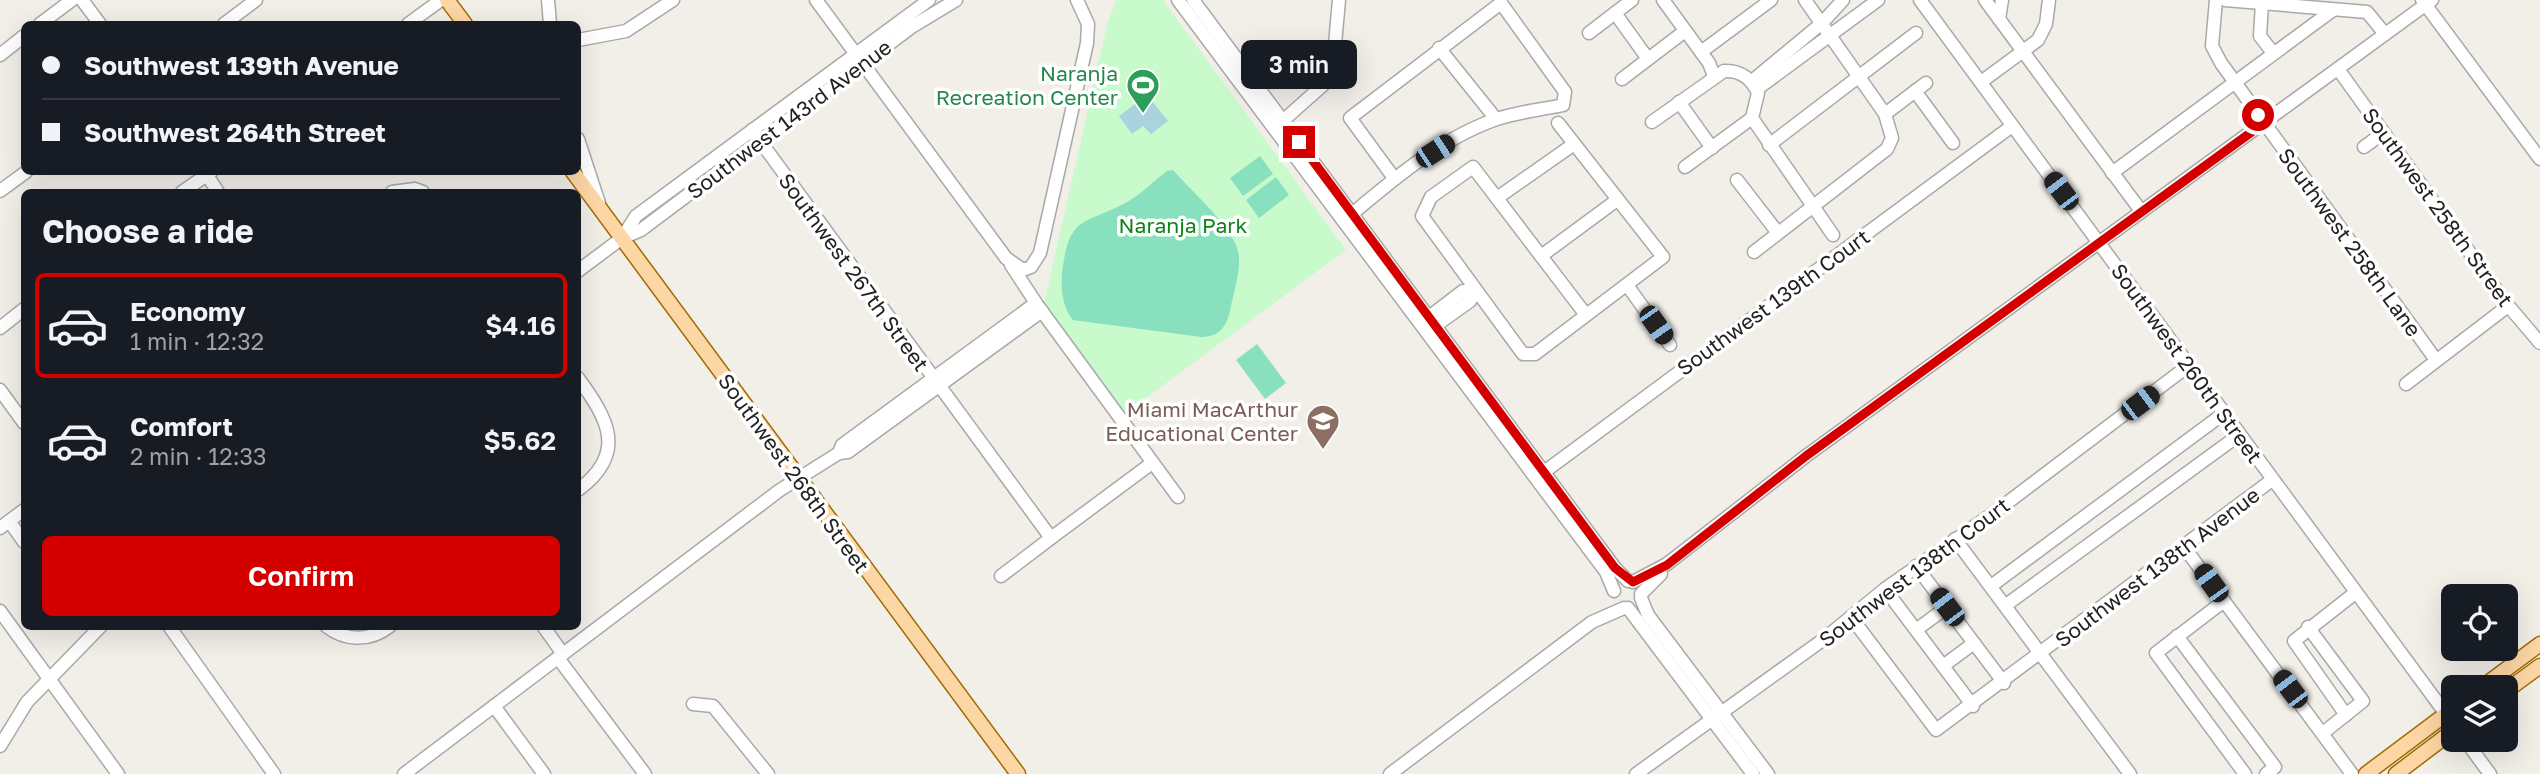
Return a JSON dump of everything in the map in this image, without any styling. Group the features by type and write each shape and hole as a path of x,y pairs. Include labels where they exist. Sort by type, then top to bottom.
{"main road":[{"path":"447,0 463,21"},
{"name":"Southwest 268th Street","path":"575,175 1018,774"},
{"path":"2498,675 2540,644"},
{"path":"2518,682 2540,666"},
{"path":"2366,774 2441,725"},
{"path":"2396,774 2441,729"}],"street":[{"path":"44,21 72,0"},
{"path":"82,0 98,21"},
{"path":"228,21 257,0"},
{"path":"412,21 441,0"},
{"path":"548,0 550,21"},
{"path":"581,39 626,31 673,0"},
{"path":"816,0 1017,267 1039,307 1178,497"},
{"name":"Southwest 143rd Avenue","path":"756,136 855,53 929,0"},
{"name":"Southwest 143rd Avenue","path":"581,269 622,238 633,219 956,0"},
{"path":"1017,267 1034,264 1040,253 1087,43 1088,24 1077,0"},
{"path":"1178,0 1349,211 1432,321 1608,576 1616,603 1626,608 1768,774"},
{"path":"1193,0 1278,124 1539,476 1615,568 1631,581 1641,596 1648,615 1717,715 1753,774"},
{"path":"1278,124 1332,77 1339,0"},
{"path":"1589,33 1632,0"},
{"path":"1663,0 1701,52 1714,76"},
{"path":"1701,52 1771,0"},
{"path":"1754,252 1887,149 1892,138 1885,114 1805,0"},
{"path":"1791,58 1843,0"},
{"path":"1755,85 1791,58 1832,37 1878,0"},
{"name":"Southwest 260th Street","path":"1920,0 2355,593 2441,706"},
{"path":"1985,0 2141,211"},
{"path":"1999,19 2002,0"},
{"path":"1981,82 2044,32 2049,0"},
{"name":"Southwest 258th Lane","path":"2216,0 2212,46 2264,123 2436,360"},
{"path":"2225,0 2367,12 2385,34"},
{"path":"1390,774 1592,622 1636,605 1667,565 1806,456 2338,69 2427,1 2540,159"},
{"path":"1349,211 1456,138 1496,119 1563,105 1565,92 1501,3 1350,118 1394,178"},
{"path":"2262,3 2260,36 2273,53"},
{"path":"2112,173 2333,10"},
{"path":"1615,13 1648,59"},
{"path":"1622,79 1685,31"},
{"path":"1769,145 1916,33"},
{"path":"0,55 21,38"},
{"path":"1439,48 1496,119"},
{"name":"Southwest 258th Street","path":"2338,69 2506,303 2540,343"},
{"path":"1652,122 1714,76 1729,70 1755,85 1758,99 1752,118 1685,167"},
{"path":"1885,114 1920,87 1953,143"},
{"path":"1679,102 1712,148"},
{"path":"1752,118 1833,235"},
{"path":"1558,123 1663,257 1535,354 1523,354 1422,216 1431,197 1472,167 1586,315"},
{"name":"Southwest 139th Court","path":"1539,476 2012,126"},
{"path":"2364,147 2383,133"},
{"name":"Southwest 267th Street","path":"756,136 1051,538"},
{"path":"1497,198 1574,144"},
{"path":"581,148 601,210"},
{"path":"0,191 22,175"},
{"path":"186,189 203,175"},
{"path":"1737,180 1778,233"},
{"path":"1541,256 1617,200"},
{"path":"1627,285 1670,345"},
{"path":"1432,321 1453,306 1470,301 1476,291"},
{"path":"2406,384 2504,309 2506,303"},
{"path":"404,774 780,490 839,453 842,445 935,383 1039,307"},
{"path":"0,328 21,311"},
{"name":"Southwest 138th Court","path":"1636,774 2188,366"},
{"path":"581,382 601,410 607,425 609,442 606,458 594,476 581,487"},
{"path":"0,390 21,420"},
{"path":"1991,586 2223,414"},
{"path":"2006,606 2239,435"},
{"path":"1001,576 1152,463"},
{"name":"Southwest 138th Avenue","path":"1851,617 1936,730 2004,683 2272,480"},
{"path":"21,512 5,524 21,539"},
{"path":"1955,539 2130,774"},
{"path":"2184,547 2352,774"},
{"path":"1592,622 1621,582 1631,581 1667,565"},
{"path":"1916,566 2004,683"},
{"path":"1885,589 1973,706"},
{"path":"2346,715 2295,646 2296,637 2355,593"},
{"path":"2224,601 2156,653 2245,774"},
{"path":"1916,630 1947,607"},
{"path":"0,611 118,774"},
{"path":"2308,627 2363,701 2323,733"},
{"path":"0,746 27,702 48,677 97,630"},
{"path":"172,630 274,774"},
{"path":"333,630 345,637 363,638 381,630"},
{"path":"545,630 645,774"},
{"path":"2178,636 2275,767 2266,774"},
{"path":"1943,666 1974,643"},
{"path":"692,704 713,706 768,774"},
{"path":"494,706 544,774"},
{"path":"2474,752 2490,774"}],"green space":[{"name":"Naranja Park","path":"1116,0 1163,0 1346,250 1123,415 1043,308 1107,25"},
{"path":"1260,156 1273,174 1243,196 1230,178"},
{"path":"1173,170 1222,223 1237,247 1237,277 1224,327 1217,333 1201,337 1073,320 1064,304 1062,280 1065,254 1074,231 1090,219 1129,201 1167,171"},
{"path":"1276,177 1289,195 1259,218 1246,200"},
{"path":"1257,344 1286,383 1265,399 1236,360"}],"water":[{"path":"1147,95 1168,121 1151,134 1143,126 1132,134 1119,116"}],"place":[{"name":"Naranja Recreation Center","path":"1143,115"},
{"name":"Miami MacArthur Educational Center","path":"1323,451"}],"route":[{"path":"1299,142 1615,568 1628,581 1633,582 1667,565 1806,456 2264,123 2258,115"}]}
